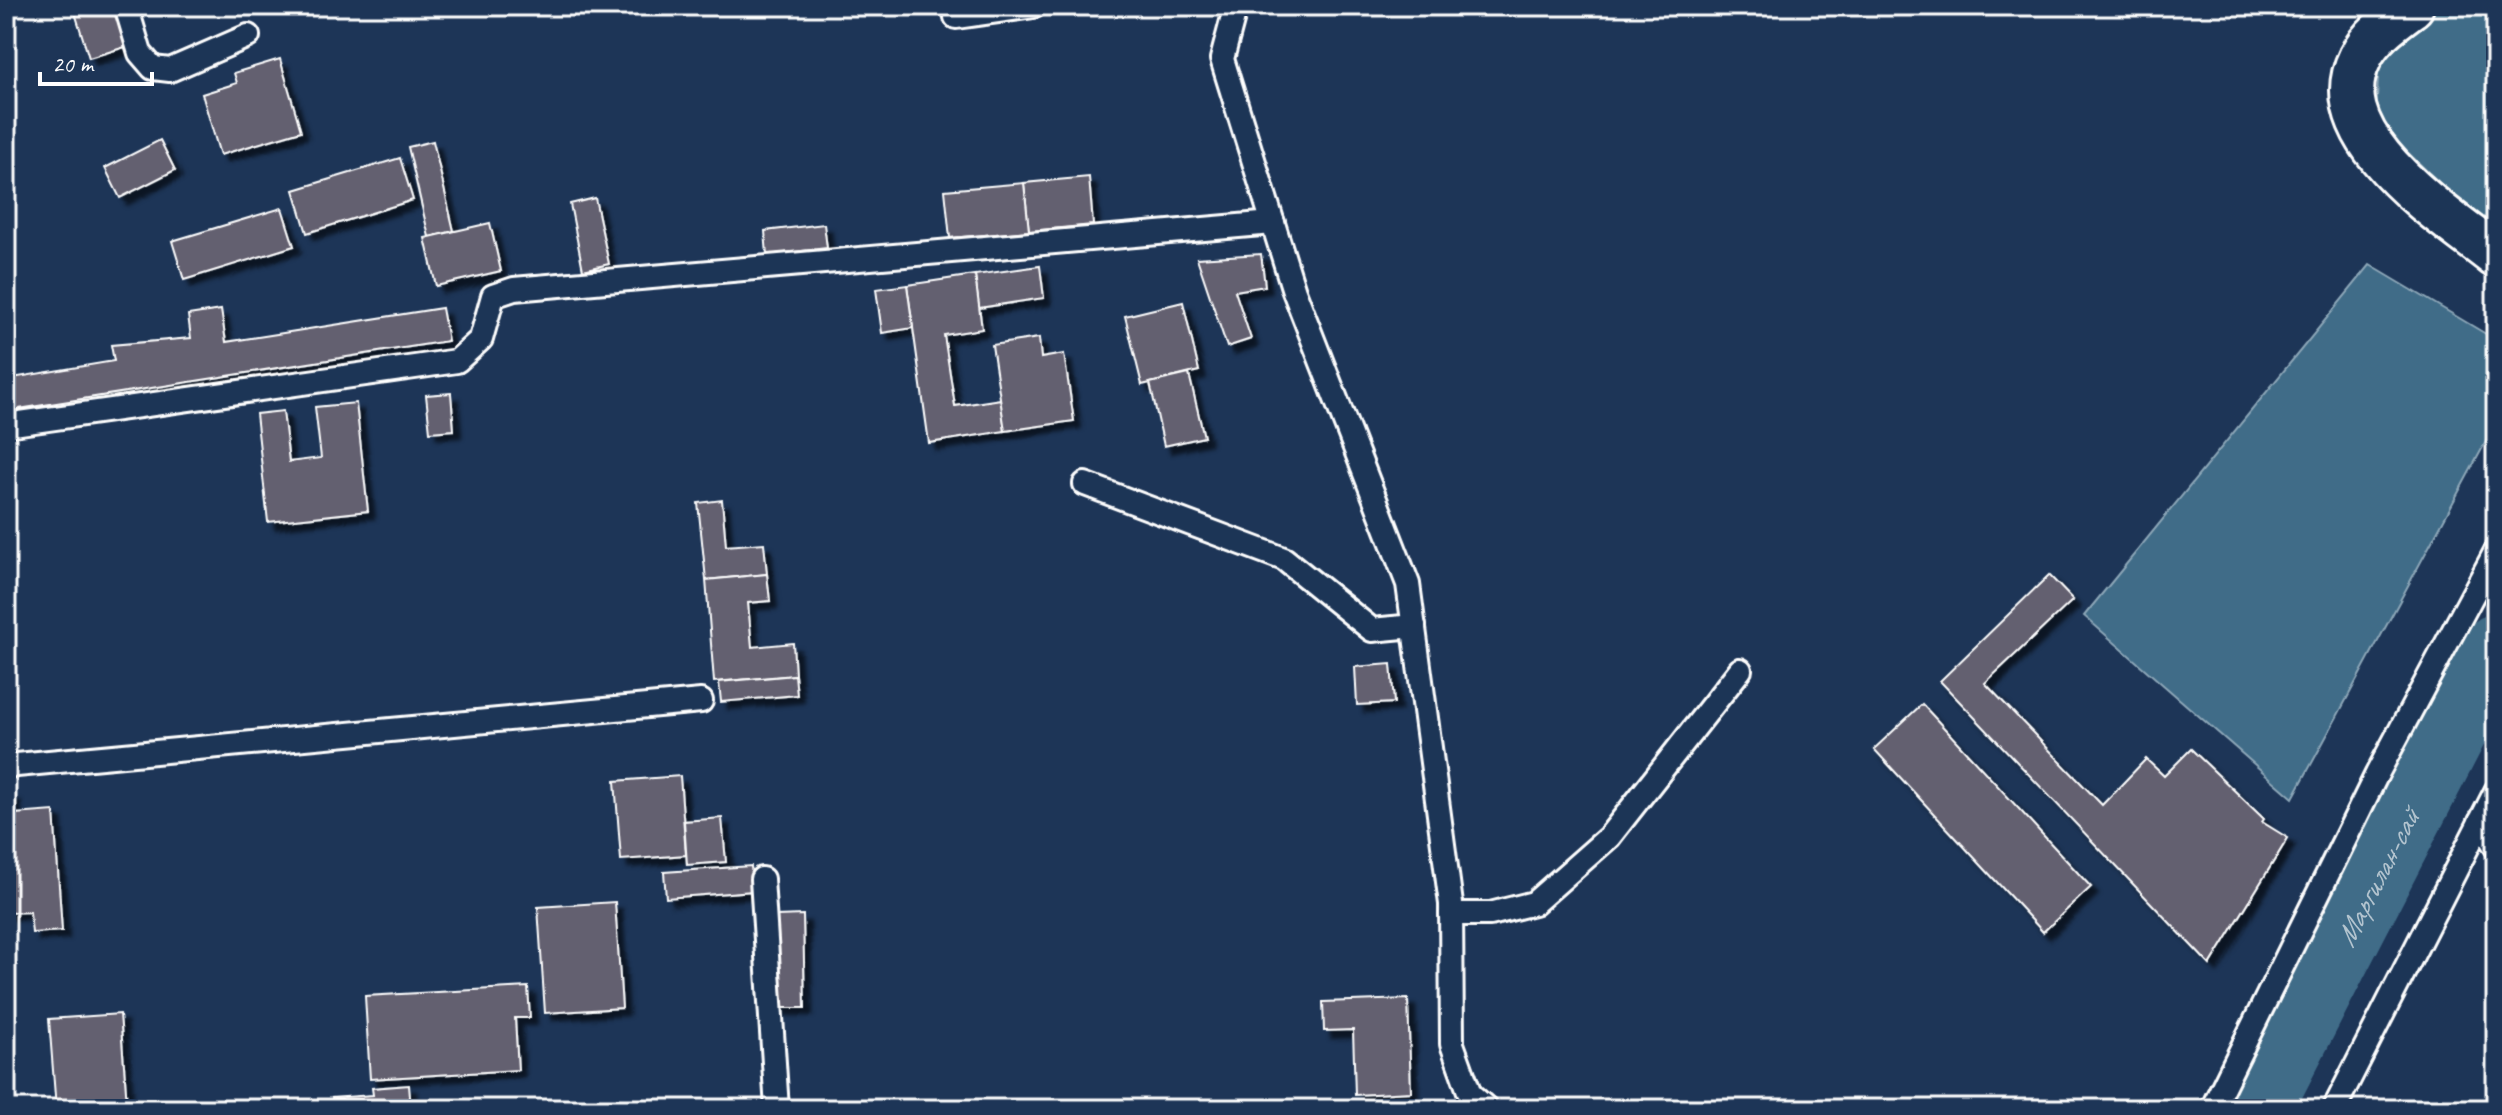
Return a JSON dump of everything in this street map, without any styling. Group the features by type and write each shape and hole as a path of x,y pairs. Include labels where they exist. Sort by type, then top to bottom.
{"street":[{"path":"2412,6 2384,28 2361,55 2352,77 2353,104 2370,145 2387,166 2496,256"}],"lane":[{"path":"126,6 140,53 153,68 170,70 248,36"},
{"path":"956,17 1034,6"},
{"path":"1236,6 1222,59 1294,291 1408,584 1451,914 1452,1044 1470,1094 1487,1109"},
{"path":"6,425 457,361 481,339 493,296 514,289 1273,223"},
{"path":"1085,484 1284,559 1372,630 1414,626"},
{"path":"2212,1109 2377,774 2496,551"},
{"path":"1451,914 1490,914 1534,903 1609,837 1740,670"},
{"path":"6,766 701,701"},
{"path":"2334,1109 2496,791"},
{"path":"2480,822 2496,847"},
{"path":"762,879 777,1109"}],"water":[{"path":"2441,6 2496,6 2496,237 2376,122 2379,53"},
{"path":"2370,265 2496,340 2496,423 2293,798 2084,616"}],"building":[{"path":"73,6 124,6 135,44 89,58"},
{"path":"280,59 301,131 220,155 202,94 237,83 234,73"},
{"path":"160,140 175,170 120,198 105,168"},
{"path":"433,141 454,231 429,237 408,147"},
{"path":"400,158 413,200 307,233 294,190"},
{"path":"1089,177 1093,225 1029,231 1024,183"},
{"path":"1024,183 1029,231 950,238 945,190"},
{"path":"595,198 609,264 583,270 570,204"},
{"path":"282,208 294,246 184,280 172,241"},
{"path":"490,223 501,271 436,286 425,238"},
{"path":"824,224 827,248 767,255 765,231"},
{"path":"1261,254 1265,286 1235,291 1251,339 1227,347 1197,258"},
{"path":"1040,266 1044,298 979,308 975,275"},
{"path":"975,275 982,329 944,335 955,406 1001,399 1005,431 929,443 907,285"},
{"path":"907,285 913,328 882,333 876,289"},
{"path":"1183,302 1199,371 1142,385 1125,316"},
{"path":"442,308 448,341 6,411 6,379 114,361 111,345 191,338 188,315 221,310 226,342"},
{"path":"1039,338 1041,358 1064,354 1074,421 1005,431 992,345"},
{"path":"1189,374 1204,437 1164,446 1150,383"},
{"path":"451,393 454,430 430,432 426,395"},
{"path":"356,403 368,511 268,522 256,414 283,411 289,462 321,458 315,407"},
{"path":"722,500 726,546 764,543 767,574 706,580 698,503"},
{"path":"767,574 770,601 748,603 752,647 793,643 795,675 714,682 706,580"},
{"path":"2049,575 2073,600 1985,683 2102,805 2146,759 2164,776 2191,749 2264,819 2262,822 2288,838 2210,965 1940,681"},
{"path":"1391,664 1394,703 1357,705 1355,667"},
{"path":"795,675 797,695 721,702 719,682"},
{"path":"1922,704 2091,887 2043,932 1874,749"},
{"path":"680,776 686,855 621,860 615,781"},
{"path":"13,794 15,814 54,811 62,931 32,933 30,912 6,913 6,795"},
{"path":"722,818 726,862 687,865 684,821"},
{"path":"751,866 753,891 666,898 664,872"},
{"path":"615,902 622,1008 545,1013 538,907"},
{"path":"803,915 805,1008 778,1008 776,916"},
{"path":"528,987 530,1018 515,1018 518,1070 370,1079 365,996"},
{"path":"1408,999 1411,1092 1355,1095 1353,1030 1324,1031 1323,1002"},
{"path":"120,1014 127,1104 56,1109 49,1019"},
{"path":"409,1085 411,1109 332,1109 332,1098 373,1095 372,1088"}],"waterway":[{"name":"Маргилан-сай","path":"2258,1109 2496,648"}]}
